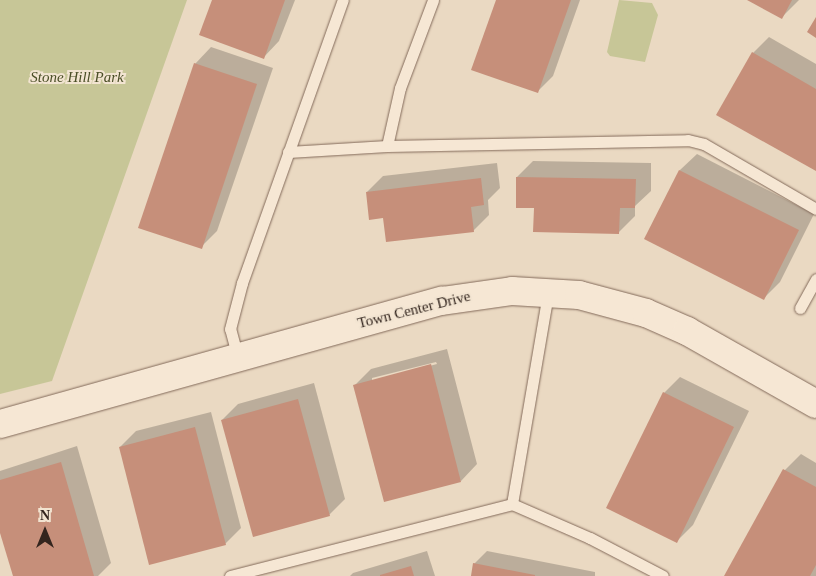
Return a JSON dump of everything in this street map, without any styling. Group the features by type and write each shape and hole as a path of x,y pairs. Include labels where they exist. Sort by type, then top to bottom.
{"street":[{"name":"Town Center Drive","path":"0,424 442,301 512,291 548,292 612,302 646,312 687,331 816,404"}],"lane":[{"path":"238,358 230,329 288,152 342,0"},
{"path":"387,146 400,88 433,0"},
{"path":"288,152 387,146 688,140 704,144 816,209"},
{"path":"800,308 816,279"},
{"path":"512,504 548,292"},
{"path":"230,576 512,504 590,538 663,576"}],"green space":[{"name":"Stone Hill Park","path":"0,0 187,0 52,381 0,394"},
{"path":"619,0 652,3 658,15 645,62 610,56 607,52"}],"building":[{"path":"212,0 285,0 264,59 199,35"},
{"path":"496,0 571,0 538,93 471,70"},
{"path":"747,0 792,0 782,19"},
{"path":"816,17 816,38 807,32"},
{"path":"752,52 816,89 816,171 716,115"},
{"path":"194,63 257,84 202,249 138,228"},
{"path":"679,170 799,230 764,300 644,239"},
{"path":"516,177 636,179 635,208 620,208 619,234 533,232 534,208 516,208"},
{"path":"481,178 484,205 471,207 474,232 386,242 383,218 369,220 366,192"},
{"path":"431,364 461,482 384,502 353,385"},
{"path":"663,392 734,427 677,543 606,508"},
{"path":"298,399 330,516 253,537 221,420"},
{"path":"195,427 226,545 149,565 119,447"},
{"path":"61,462 94,576 13,576 0,533 0,480"},
{"path":"783,469 816,487 816,565 810,576 724,576"},
{"path":"473,563 535,575 535,576 471,576"},
{"path":"411,566 414,576 380,576 380,575"}]}
